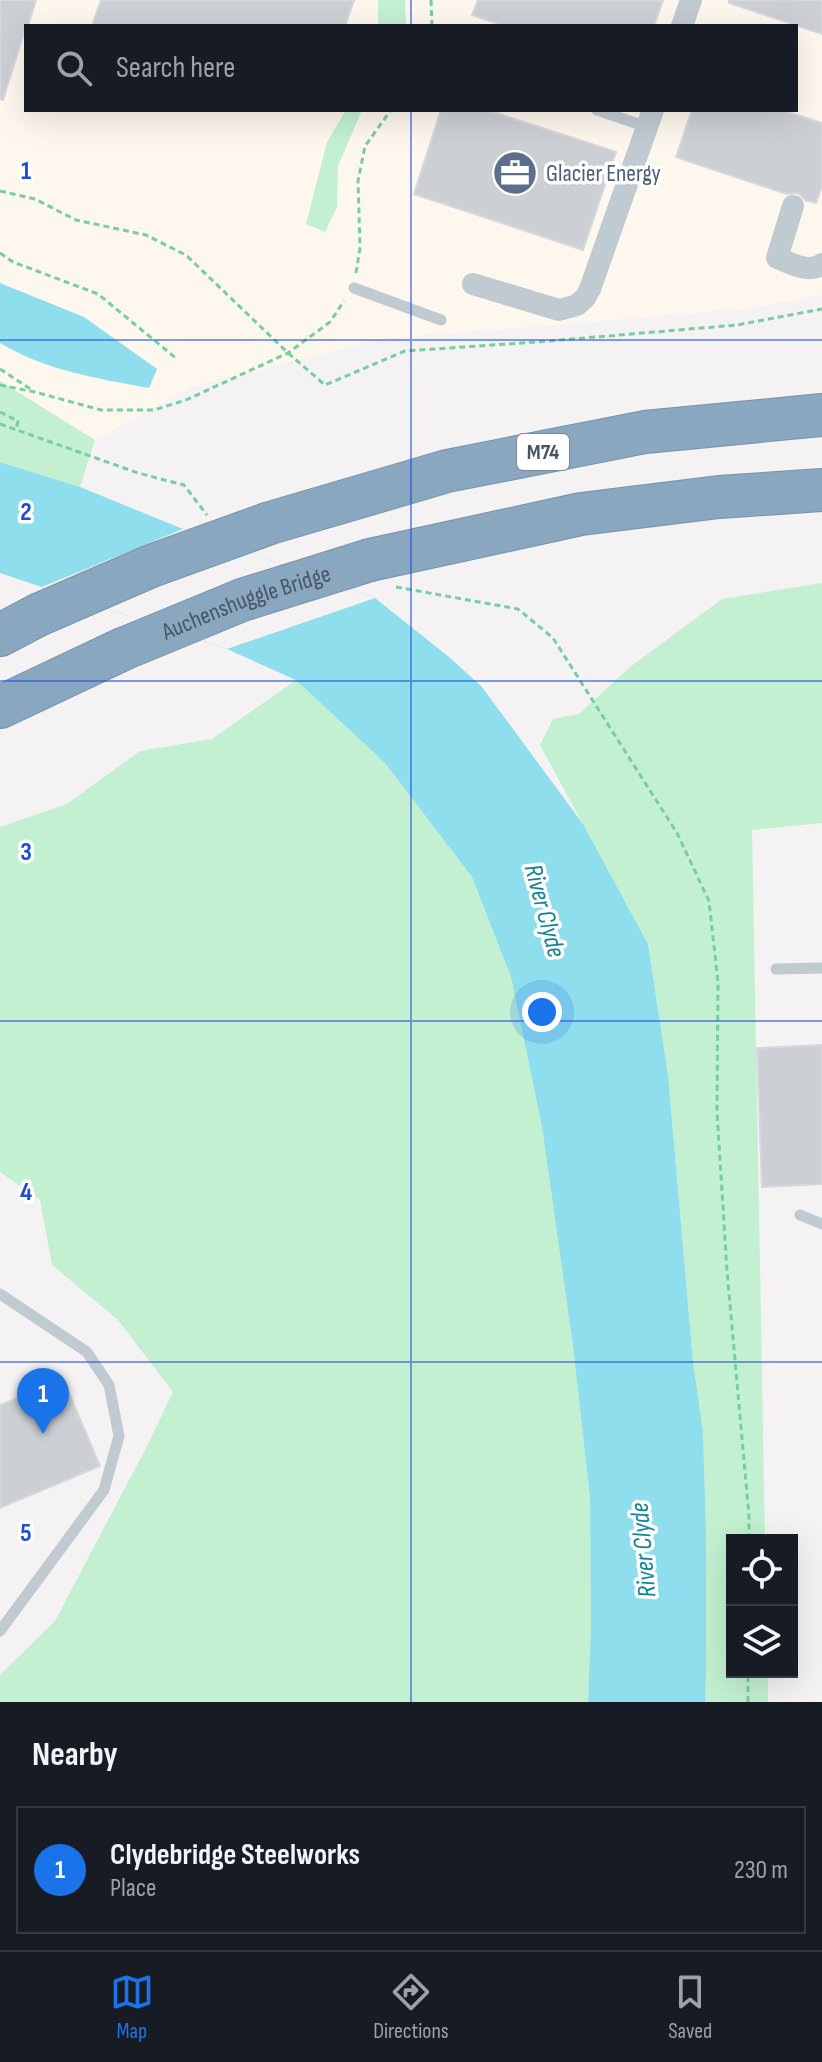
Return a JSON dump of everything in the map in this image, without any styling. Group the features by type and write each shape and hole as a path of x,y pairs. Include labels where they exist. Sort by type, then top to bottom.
{"highway":[{"name":"M74","path":"0,635 151,566 270,523 447,471 822,398"},
{"name":"M74","path":"645,432 822,415"},
{"name":"Auchenshuggle Bridge","path":"0,707 123,649 242,600 370,560 581,514 719,497 819,491"}],"street":[{"path":"683,24 691,0"},
{"path":"473,284 559,310 577,305 585,298 650,119"},
{"path":"793,206 777,258 809,269 822,264"}],"lane":[{"path":"609,112 650,119"},
{"path":"354,288 441,320"},
{"path":"776,969 822,968"},
{"path":"800,1215 822,1224"},
{"path":"0,1294 87,1352 109,1385 119,1436 104,1490 0,1631"}],"path":[{"path":"431,0 432,24"},
{"path":"0,385 101,410 154,410 186,400 288,353 330,322 354,288 360,248 360,169 365,146 390,112"},
{"path":"0,191 35,199 76,220 146,235 186,255 325,385 405,351 737,325 822,309"},
{"path":"0,253 13,262 98,294 177,359"},
{"path":"0,369 35,392"},
{"path":"0,412 18,421 16,430"},
{"path":"0,424 138,473 184,485"},
{"path":"422,592 518,609 553,638 677,833 709,901 718,982 717,1112 727,1271 749,1534"},
{"path":"748,1678 748,1702"}],"shaded area":[{"path":"0,0 822,0 822,295 753,308 381,339 193,386 95,440 0,381"}],"green space":[{"path":"378,0 405,0 406,24 378,24"},
{"path":"345,112 361,112 338,166 337,207 325,232 306,224 327,142"},
{"path":"0,381 95,440 80,487 0,462"},
{"path":"822,583 822,823 752,830 765,1534 726,1534 726,1678 768,1678 768,1702 705,1702 703,1432 693,1361 668,1075 648,944 540,745 553,719 579,714 630,667 722,599"},
{"path":"296,680 385,763 472,877 511,977 542,1127 573,1346 590,1498 588,1702 0,1702 0,1675 55,1621 173,1392 118,1320 52,1265 40,1200 0,1172 0,827 67,804 140,751 212,739"}],"water":[{"path":"0,283 84,317 157,369 149,388 54,367 0,343"},
{"name":"River Clyde","path":"0,462 80,487 183,529 375,598 482,687 583,824 648,944 668,1075 693,1361 703,1432 705,1702 588,1702 590,1498 573,1346 542,1127 511,977 472,877 385,763 296,680 227,649 0,573"}],"pier":[{"path":"183,529 375,598 227,649 42,587"}],"building":[{"path":"0,0 36,0 29,24 24,24 3,100 0,99"},
{"path":"101,0 354,0 346,24 93,24"},
{"path":"478,0 663,0 655,24 498,24 472,15"},
{"path":"729,0 822,0 822,34 798,24 729,3"},
{"name":"Glacier Energy","path":"440,112 493,112 616,152 583,250 414,194"},
{"path":"691,112 788,112 822,123 822,186 816,203 805,200 798,193 787,194 676,157"},
{"path":"822,1045 822,1184 762,1187 757,1048"},
{"path":"63,1379 100,1466 0,1508 0,1405"}],"place":[{"name":"Glacier Energy","path":"515,173"},
{"name":"Clydebridge Steelworks","path":"43,1434"}]}
